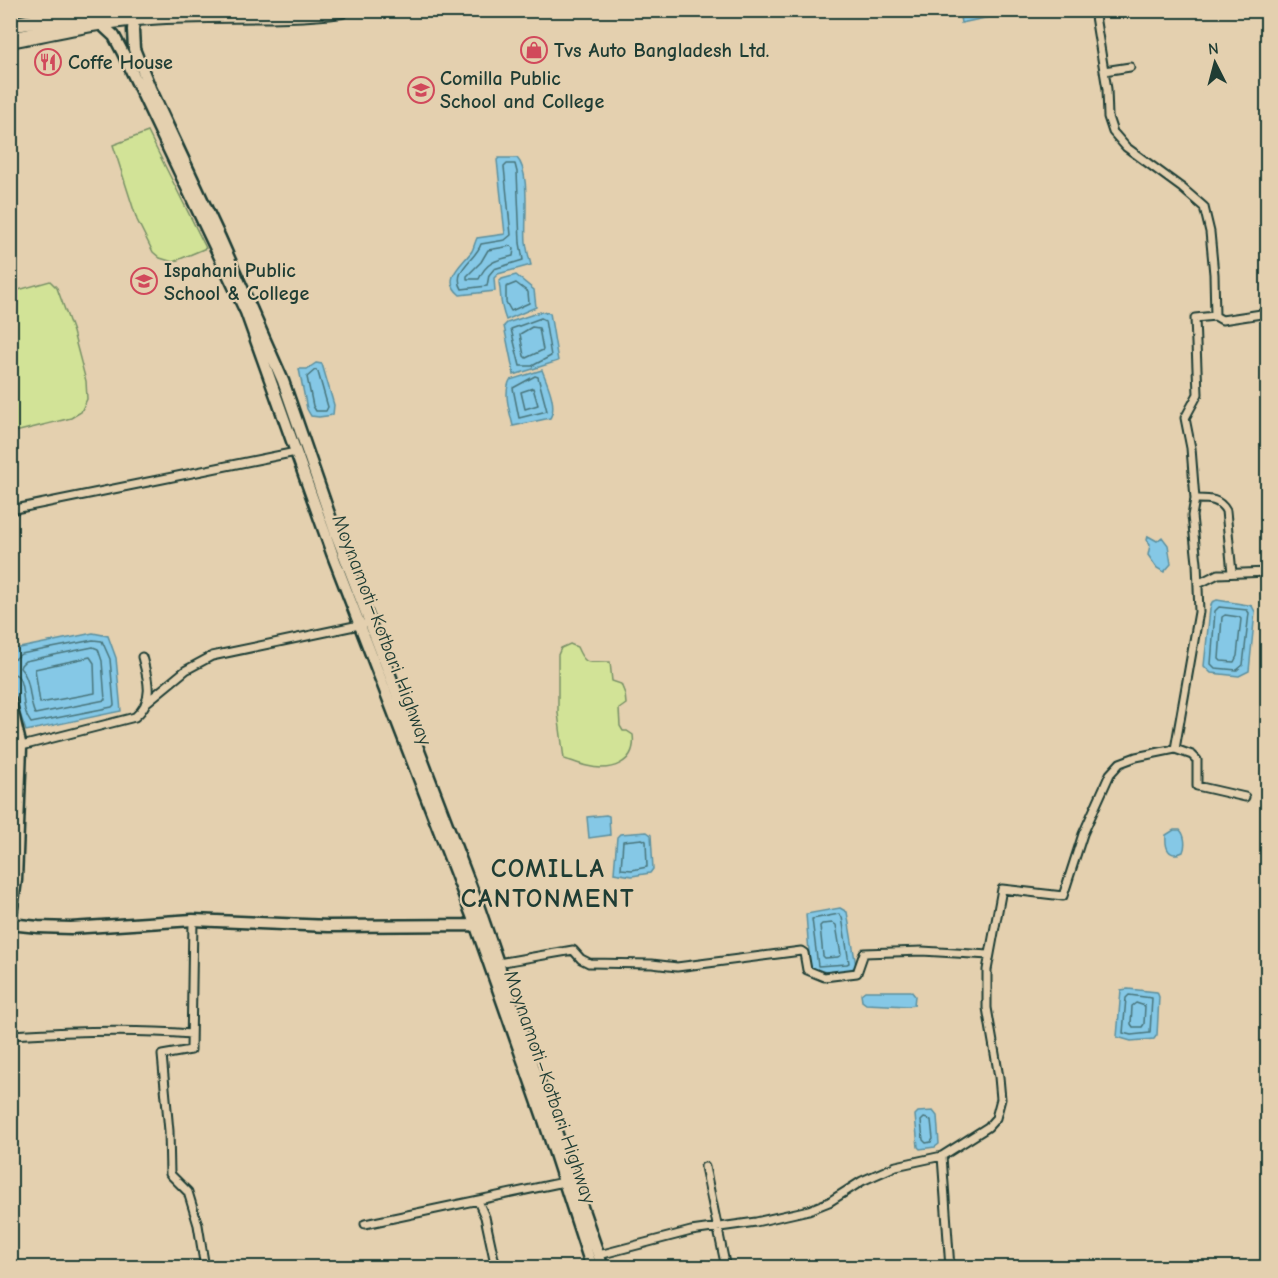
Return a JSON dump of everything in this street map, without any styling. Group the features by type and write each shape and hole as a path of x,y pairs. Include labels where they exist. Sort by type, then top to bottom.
{"highway":[{"path":"10,25 99,17 302,14 342,10"},
{"path":"10,40 99,17"}],"main road":[{"name":"Moynamoti–Kotbari Highway","path":"99,17 123,52 283,381 365,624 481,925 498,963 603,1268"},
{"name":"Moynamoti–Kotbari Highway","path":"134,18 132,30 134,49 249,310 332,553 365,624"},
{"path":"10,701 16,748 16,880 10,923 70,928 193,920 328,926 481,925"},
{"name":"Moynamoti–Kotbari Highway","path":"481,925 592,1268"}],"street":[{"path":"1094,10 1104,71 1108,117 1113,132 1126,147 1204,207 1210,232 1215,316"},
{"path":"1104,71 1130,67"},
{"path":"1175,748 1199,612 1192,516 1195,499 1191,448 1185,418 1198,394 1195,318 1215,316 1222,320 1268,313"},
{"path":"10,510 296,452"},
{"path":"1195,499 1215,500 1222,503 1226,511 1232,573"},
{"path":"1198,584 1218,574 1268,572"},
{"path":"147,702 186,670 212,656 365,624"},
{"path":"16,748 135,717 144,710 147,702 148,681 142,657"},
{"path":"599,1255 691,1231 756,1222 809,1210 829,1202 862,1181 896,1166 942,1156 988,1127 996,1118 1001,1099 987,1008 987,970 1002,889 1063,896 1083,834 1110,774 1120,763 1175,748 1192,754 1197,760 1197,786 1245,797"},
{"path":"193,920 191,1050 162,1055 169,1131 170,1174 188,1192 198,1225 205,1268"},
{"path":"498,963 573,950 580,959 589,963 652,964 677,967 801,951 804,953 807,970 824,977 856,973 864,953 922,951 989,955"},
{"path":"10,1035 86,1030 152,1030 192,1034"},
{"path":"942,1156 950,1268"},
{"path":"705,1167 726,1268"},
{"path":"365,1224 564,1182"},
{"path":"478,1201 488,1225 496,1268"}],"green space":[{"path":"148,132 206,248 173,262 160,258 153,252 137,220 113,145"},
{"path":"50,281 57,288 73,332 86,381 87,399 81,412 71,418 11,433 11,292"},
{"path":"570,644 577,647 586,661 610,662 612,681 621,684 626,704 619,709 620,726 623,731 633,735 633,745 631,753 620,764 596,768 564,759 558,713 558,655 561,648"}],"water":[{"path":"1018,10 961,23 959,11"},
{"path":"517,158 524,174 526,242 531,265 498,274 494,278 495,291 460,295 454,289 453,277 472,251 477,238 505,234 497,160"},
{"path":"516,275 534,290 536,307 506,320 499,282"},
{"path":"540,312 550,313 558,361 514,375 504,326"},
{"path":"316,363 322,364 334,405 333,415 311,416 307,409 299,369 307,369"},
{"path":"542,370 553,407 550,418 513,426 507,397 510,380"},
{"path":"1148,536 1157,541 1162,537 1168,545 1171,564 1164,572 1157,568 1148,555 1150,545 1147,540"},
{"path":"1217,600 1252,606 1255,612 1249,671 1239,676 1211,673 1204,666 1210,609 1212,602"},
{"path":"93,633 108,636 116,658 121,711 26,731 16,701 12,679 12,658 15,649"},
{"path":"609,816 610,835 589,838 587,817"},
{"path":"1174,830 1180,830 1184,840 1183,852 1178,854 1168,851 1166,844 1166,835"},
{"path":"647,832 651,835 653,869 650,873 632,876 614,873 617,837 620,834"},
{"path":"840,908 847,912 856,966 852,969 834,972 811,969 806,914"},
{"path":"1121,990 1157,992 1159,997 1157,1035 1154,1039 1131,1041 1117,1037"},
{"path":"865,991 911,991 915,996 914,1005 866,1004 862,1001 861,994"},
{"path":"933,1111 937,1116 939,1144 935,1147 920,1149 915,1115 918,1112"}],"place":[{"name":"Tvs Auto Bangladesh Ltd.","path":"534,50"},
{"name":"Coffe House","path":"48,62"},
{"name":"Comilla Public School and College","path":"421,90"},
{"name":"Ispahani Public School & College","path":"144,281"}],"district":[{"name":"COMILLA CANTONMENT","path":"548,884"}]}
